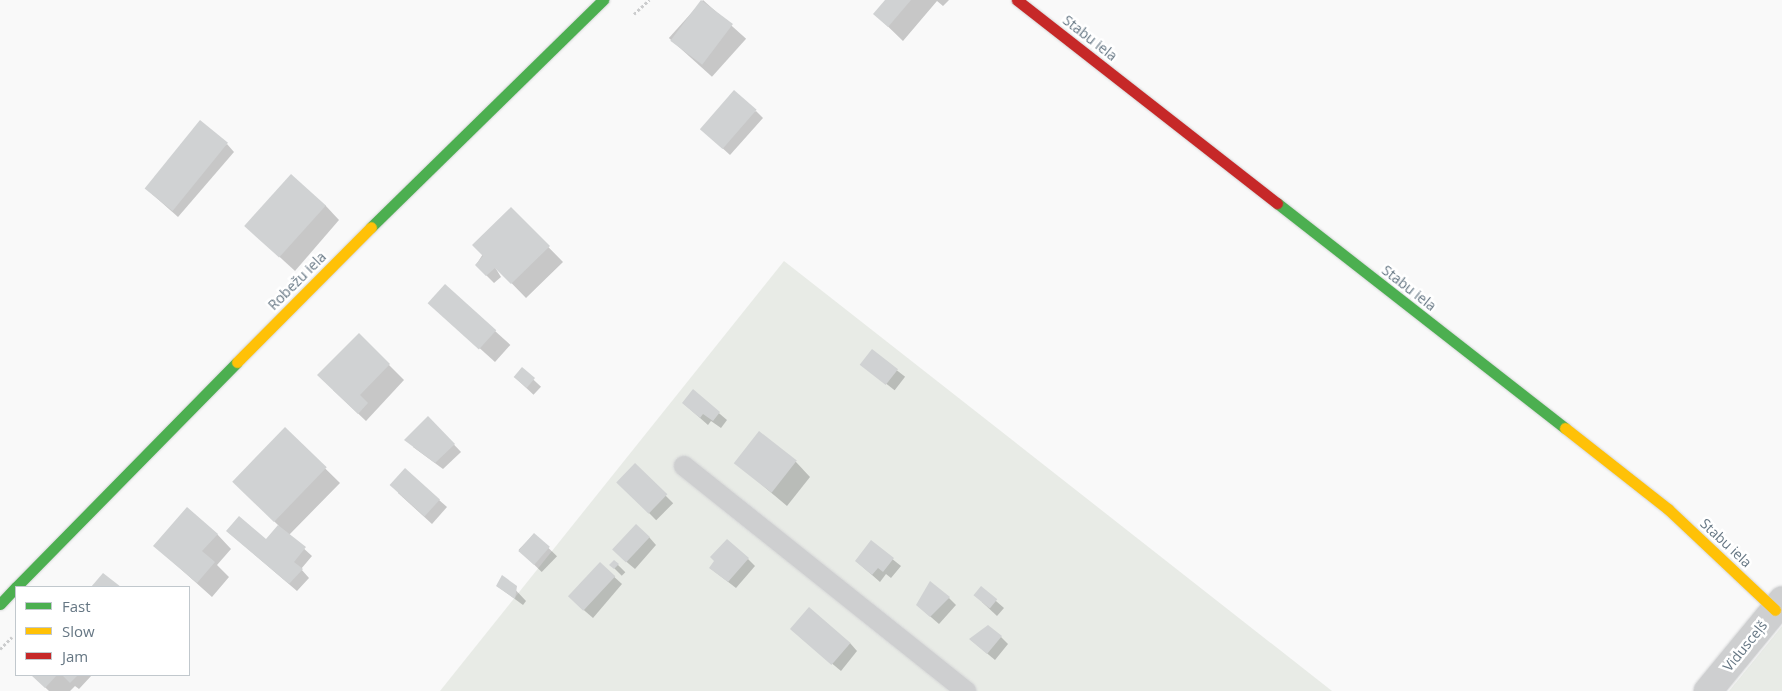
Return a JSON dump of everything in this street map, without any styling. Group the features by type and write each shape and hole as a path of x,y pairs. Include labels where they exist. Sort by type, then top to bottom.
{"street":[{"name":"Robežu iela","path":"17,586 388,210 603,0"},
{"name":"Stabu iela","path":"1017,0 1668,509 1778,605"},
{"name":"Robežu iela","path":"0,604 15,588"},
{"name":"Vidusceļš","path":"1708,691 1778,605"}],"lane":[{"path":"684,466 966,691"}],"path":[{"path":"0,648 15,633"}],"shaded area":[{"path":"784,261 1332,691 440,691"},
{"path":"1782,626 1782,691 1729,691"}],"building":[{"path":"701,0 733,24 702,65 670,41"},
{"path":"885,0 911,0 888,27 873,14"},
{"path":"734,90 757,110 723,149 700,129"},
{"path":"200,120 228,143 173,211 145,188"},
{"path":"291,174 326,205 279,257 244,226"},
{"path":"511,207 550,246 511,284 495,268 486,276 475,265 483,256 472,245"},
{"path":"445,284 496,330 479,349 428,303"},
{"path":"359,333 390,364 360,395 368,403 358,414 317,375"},
{"path":"872,349 898,369 886,385 860,365"},
{"path":"522,367 535,378 527,388 514,377"},
{"path":"693,389 720,412 713,421 703,414 700,418 682,403"},
{"path":"428,416 455,444 435,463 404,440"},
{"path":"285,427 327,467 274,522 232,482"},
{"path":"759,431 797,461 772,493 734,463"},
{"path":"635,463 667,494 649,514 616,482"},
{"path":"405,468 440,499 425,517 390,485"},
{"path":"187,507 218,534 202,551 215,562 197,583 153,546"},
{"path":"239,516 266,539 278,525 306,547 294,562 303,569 289,584 226,531"},
{"path":"636,524 650,537 626,563 612,550"},
{"path":"534,533 550,547 534,565 518,551"},
{"path":"727,539 749,558 728,582 709,568 714,561 710,557"},
{"path":"871,540 894,558 883,572 878,568 872,575 855,561"},
{"path":"614,560 619,564 614,569 609,565"},
{"path":"600,562 615,576 583,611 568,596"},
{"path":"103,573 120,586 92,586"},
{"path":"502,575 517,586 515,599 496,586"},
{"path":"930,581 950,597 930,617 916,605"},
{"path":"981,586 997,599 990,609 973,595"},
{"path":"809,607 851,643 831,665 790,629"},
{"path":"988,625 1002,636 987,654 969,639"},
{"path":"32,676 56,676 45,688"},
{"path":"63,676 77,676 70,683"}],"traffic: fast":[{"path":"371,227 603,0"},
{"path":"1277,203 1565,428"},
{"path":"17,586 237,362"},
{"path":"0,604 15,588"}],"traffic: slow":[{"path":"237,362 371,227"},
{"path":"1565,428 1668,509 1775,610"}],"traffic: jam":[{"path":"1017,0 1277,203"}]}
